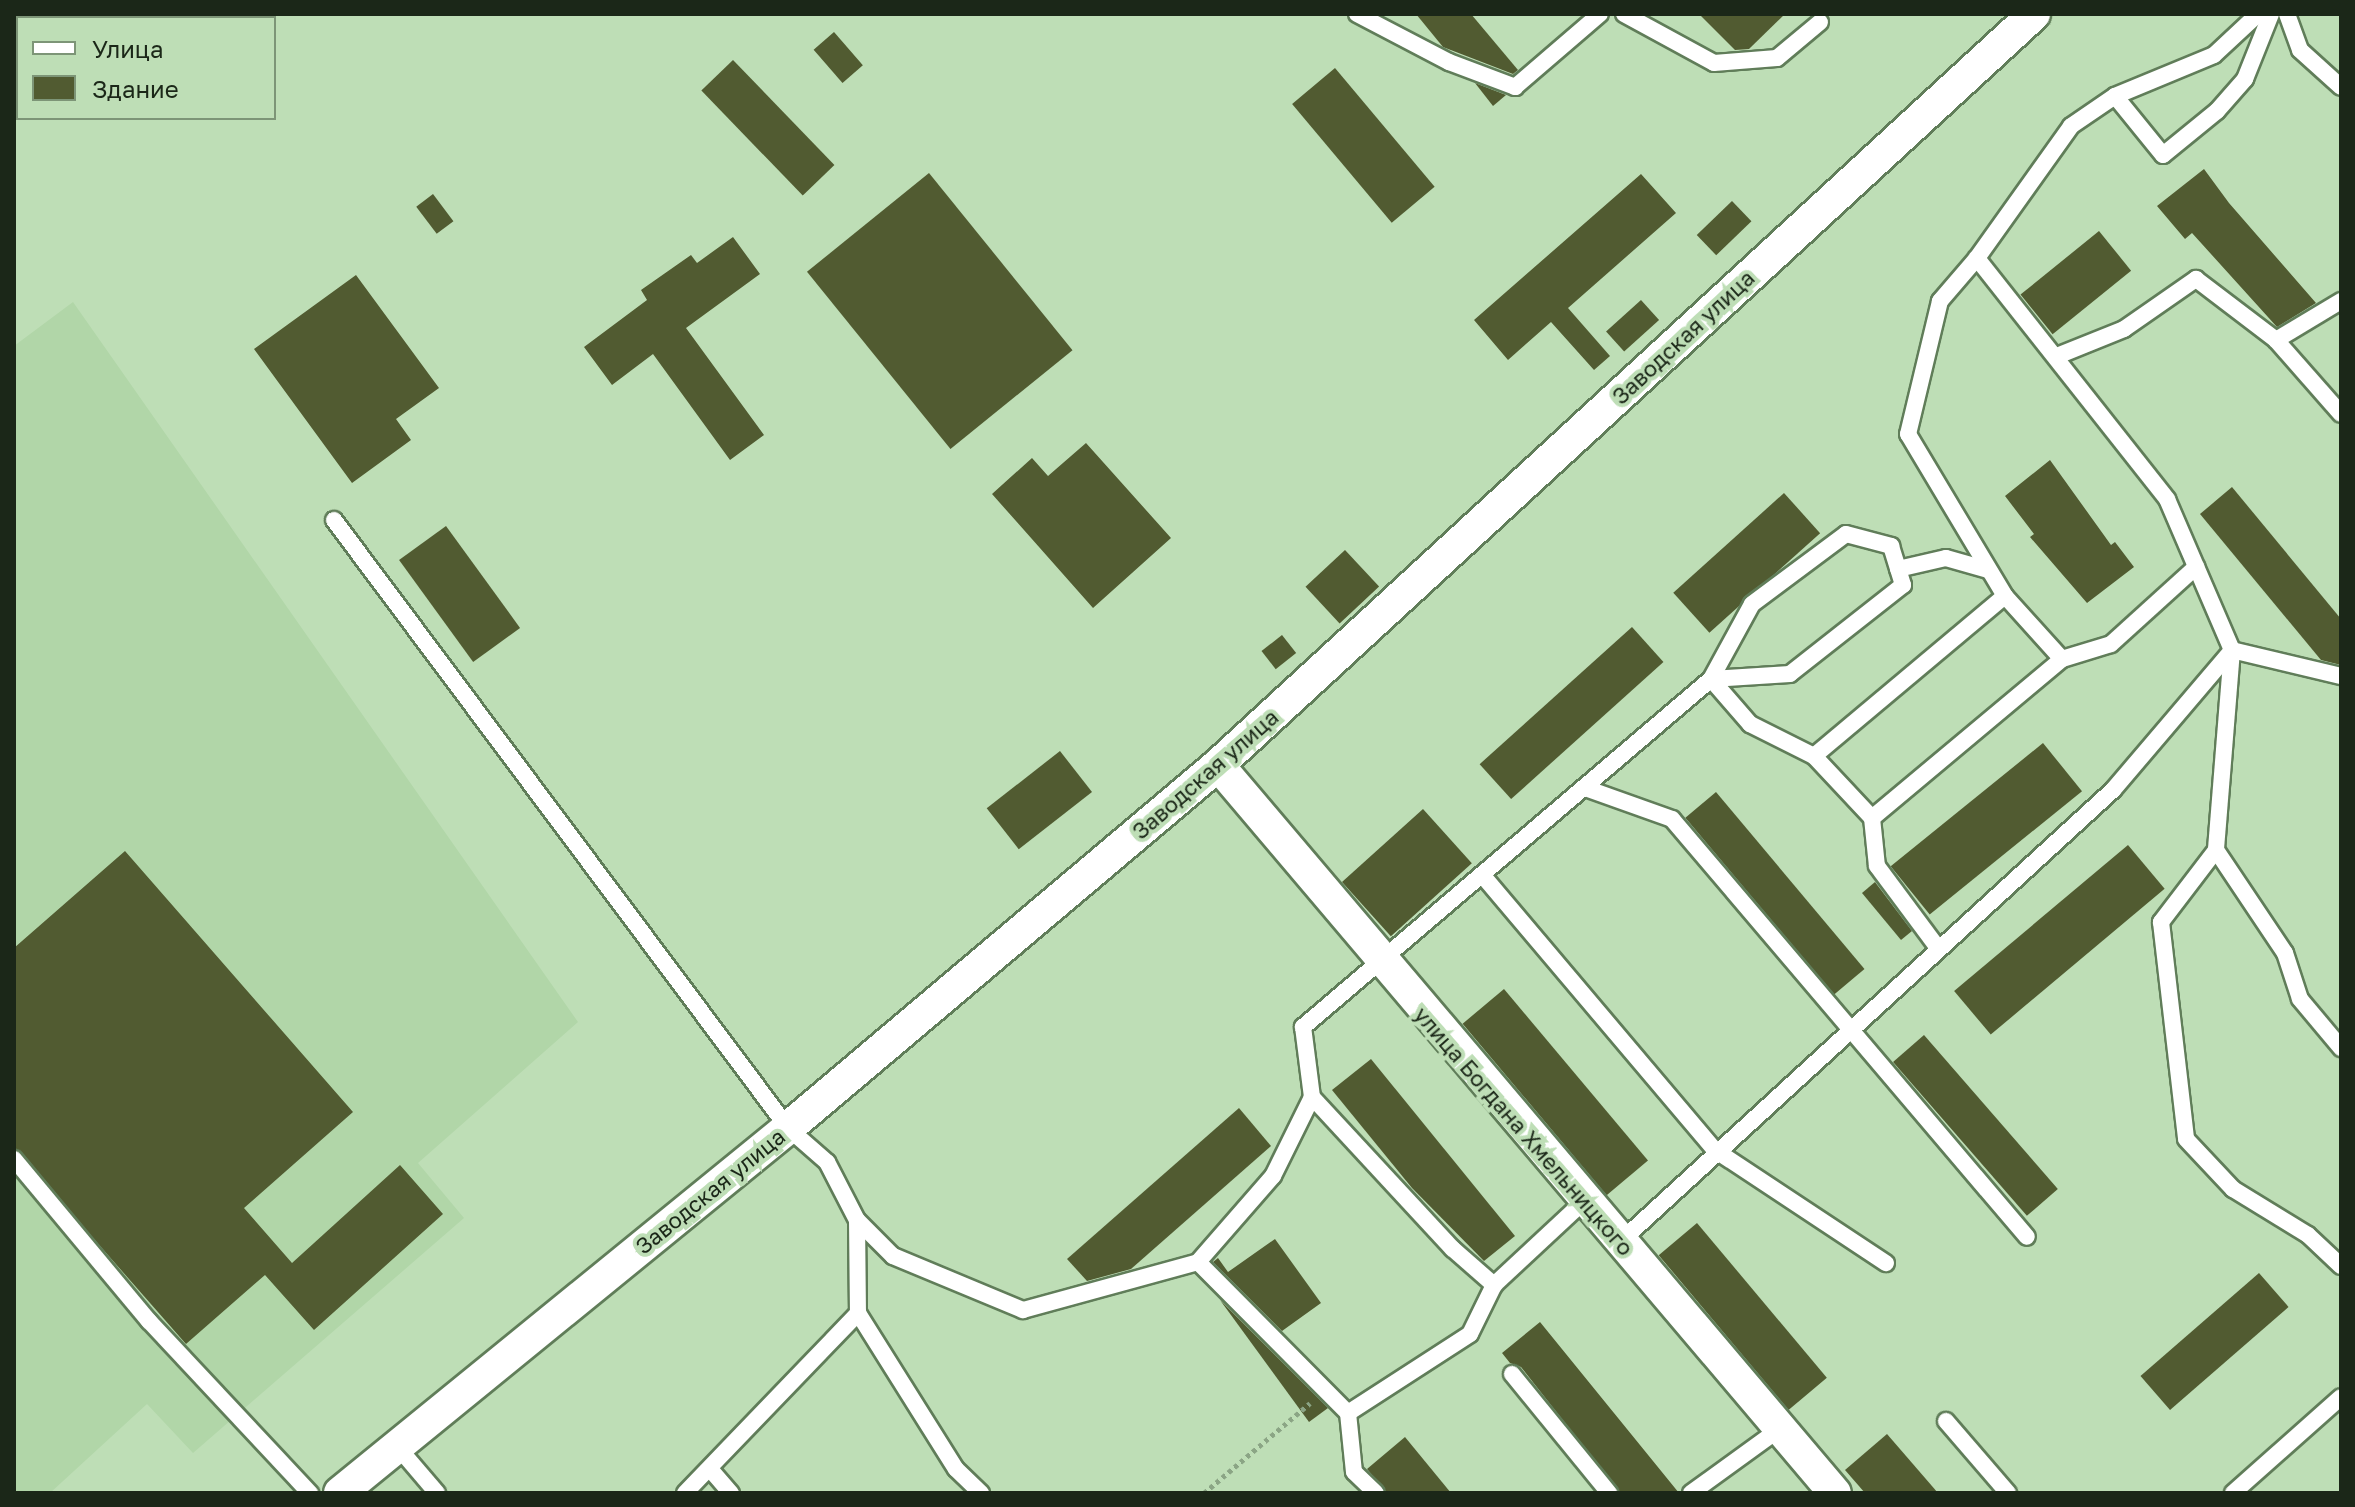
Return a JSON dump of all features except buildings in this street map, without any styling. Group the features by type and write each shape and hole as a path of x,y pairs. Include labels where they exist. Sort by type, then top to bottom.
{"street":[{"name":"Заводская улица","path":"340,1493 788,1128 1218,765 2034,14"},
{"name":"улица Богдана Хмельницкого","path":"1218,765 1382,965 1835,1493"}],"lane":[{"path":"1357,14 1449,62 1515,87 1600,14"},
{"path":"1624,14 1714,63 1777,58 1820,22"},
{"path":"2062,659 2005,596 1908,434 1940,301 1977,258 2071,126 2115,96 2214,55 2258,14"},
{"path":"2115,96 2163,155 2217,111 2245,79 2271,14"},
{"path":"2287,14 2300,50 2341,87"},
{"path":"1977,258 2167,499 2232,650 2216,850 2161,922 2186,1139 2233,1189 2308,1235 2341,1266"},
{"path":"2057,356 2124,329 2196,279 2276,340 2341,414"},
{"path":"2276,340 2341,301"},
{"path":"334,520 788,1128 827,1162 857,1220 893,1256 1023,1310 1198,1262 1273,1176 1312,1097 1303,1027 1382,965 1711,679 1752,604 1846,534 1891,546 1903,585 1790,674 1711,679"},
{"path":"1898,569 1946,558 1988,570"},
{"path":"1872,818 2062,659 2111,644 2196,567"},
{"path":"1814,756 2005,596"},
{"path":"2232,650 2341,676"},
{"path":"1620,1242 1715,1150 2113,790 2232,650"},
{"path":"1711,679 1750,724 1814,756 1872,818 1877,866 1938,948"},
{"path":"1585,788 1672,819 2027,1237"},
{"path":"2216,850 2285,953 2300,999 2341,1048"},
{"path":"1484,877 1715,1150 1886,1263"},
{"path":"1312,1097 1453,1249 1494,1285"},
{"path":"14,1159 149,1321 310,1493"},
{"path":"1348,1413 1470,1334 1494,1285 1585,1200"},
{"path":"857,1220 858,1313 956,1469 981,1493"},
{"path":"1198,1262 1348,1413 1354,1472 1376,1493"},
{"path":"685,1493 858,1313"},
{"path":"1512,1374 1609,1493"},
{"path":"2233,1493 2341,1397"},
{"path":"1946,1421 2008,1493"},
{"path":"1691,1493 1778,1430"},
{"path":"396,1445 437,1493"},
{"path":"710,1469 731,1493"}],"path":[{"path":"1204,1493 1325,1390"}],"shaded area":[{"path":"73,302 578,1022 418,1163 464,1218 193,1453 147,1404 50,1493 14,1493 14,346"}]}
